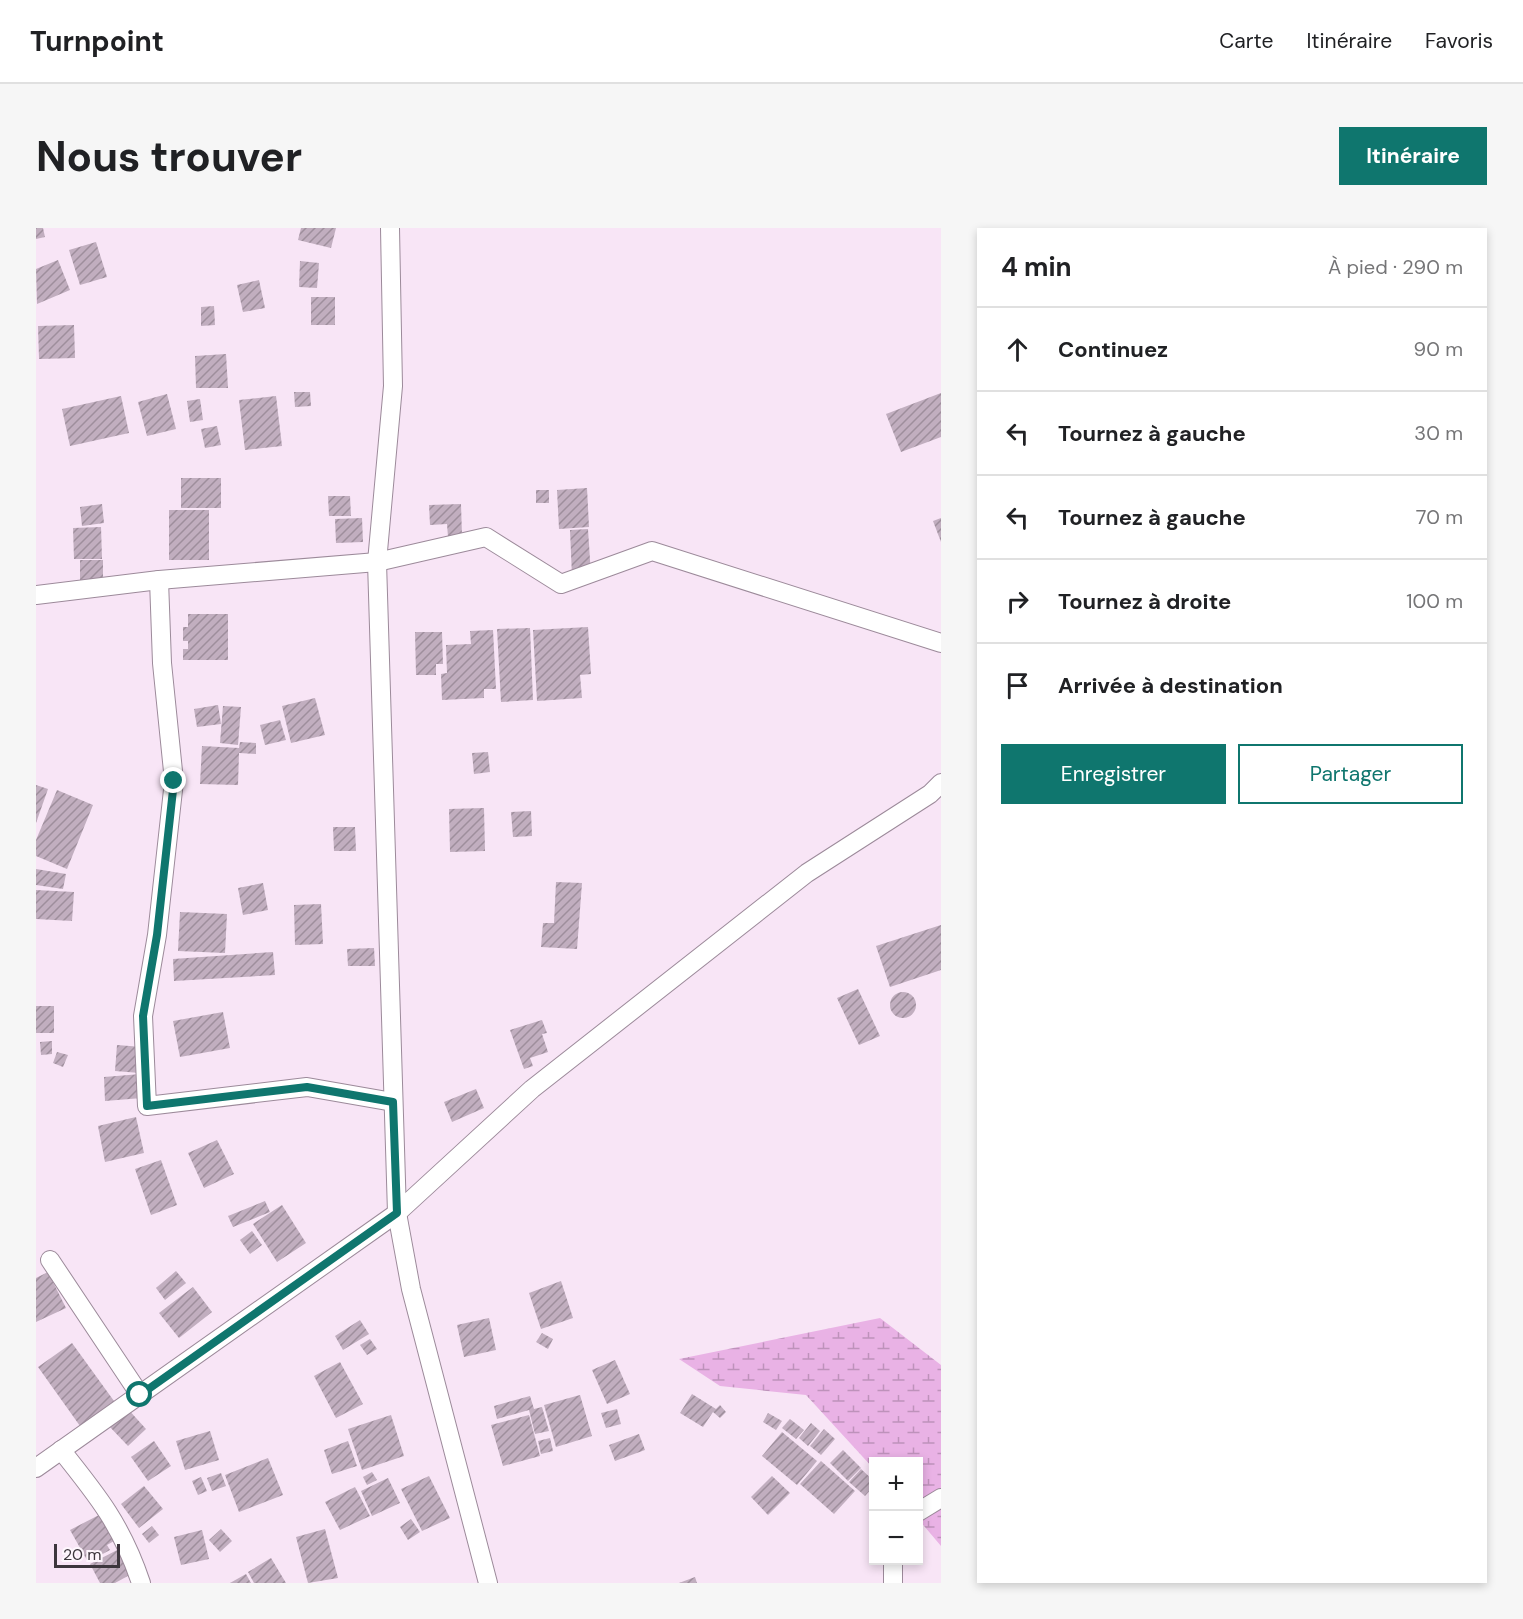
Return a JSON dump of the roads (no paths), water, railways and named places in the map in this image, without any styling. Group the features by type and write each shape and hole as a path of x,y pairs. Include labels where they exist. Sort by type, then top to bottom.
{"street":[{"path":"390,228 393,386 377,562 397,1213 411,1289 488,1583"},
{"path":"36,595 159,580 377,562 486,537 561,584 652,551 941,643"},
{"path":"159,580 162,663 174,781 157,935 143,1016 147,1106 307,1087 393,1102"},
{"path":"36,1468 397,1213 549,1075 807,873 937,793"},
{"path":"50,1260 140,1395"},
{"path":"61,1450 110,1512 130,1549 141,1583"},
{"path":"920,1511 941,1498"},
{"path":"892,1565 893,1583"}]}
